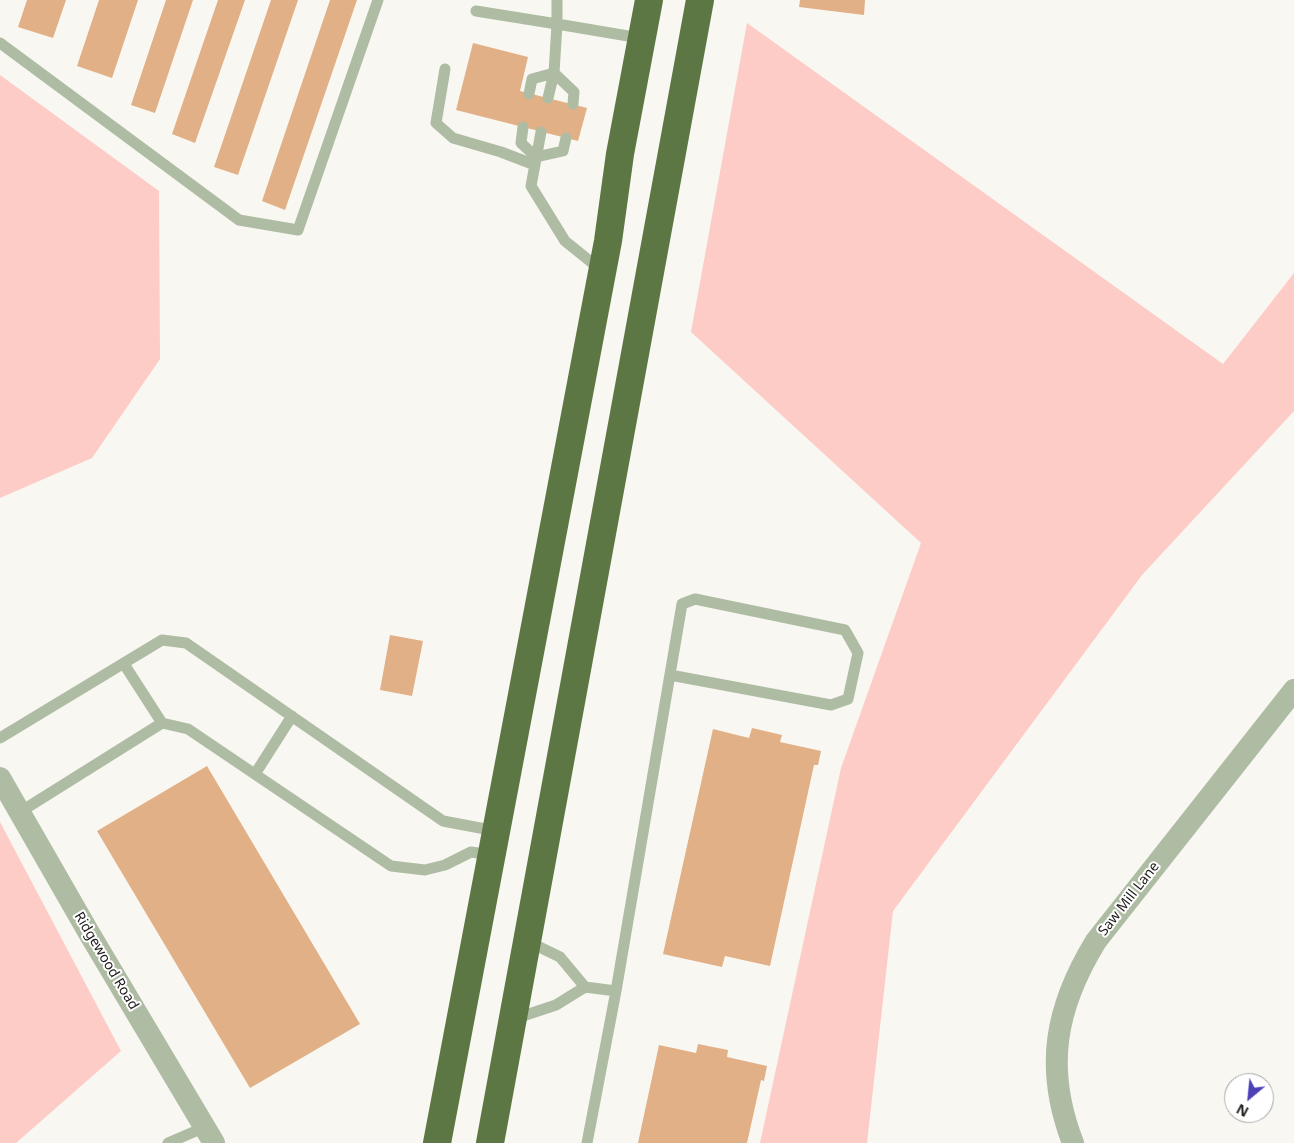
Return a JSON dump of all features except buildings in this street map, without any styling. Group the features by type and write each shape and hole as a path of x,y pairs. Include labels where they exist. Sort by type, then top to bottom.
{"highway":[{"path":"634,0 640,38"},
{"path":"437,1143 602,272 640,38 649,0"},
{"path":"490,1143 700,0"}],"street":[{"name":"Saw Mill Lane","path":"1073,1143 1061,1104 1056,1063 1057,1044 1065,1004 1078,972 1096,941 1294,690"},
{"name":"Ridgewood Road","path":"0,778 89,933 210,1135"}],"lane":[{"path":"0,44 239,220 298,230 378,0"},
{"path":"548,98 554,73 557,0"},
{"path":"476,11 640,38"},
{"path":"445,69 436,123 453,138 536,161 563,151 566,138"},
{"path":"529,94 532,79 554,73"},
{"path":"554,73 574,92 572,104"},
{"path":"523,127 521,143 536,161"},
{"path":"541,132 531,186 565,240 602,272"},
{"path":"588,1143 682,604 695,599 845,630 858,653 848,699 831,705 670,676"},
{"path":"0,738 162,640 186,643 443,821 494,843"},
{"path":"124,664 162,723"},
{"path":"255,774 292,716"},
{"path":"20,812 162,723 188,728 391,866 425,870 445,865 470,852 494,843"},
{"path":"526,941 560,957 585,986 616,991"},
{"path":"512,1020 556,1005 585,986"},
{"path":"168,1143 210,1135"}],"shaded area":[{"path":"747,23 1223,364 1294,273 1294,411 1142,575 893,911 867,1143 760,1143 841,768 921,543 691,332"},
{"path":"0,75 159,191 160,359 92,458 0,498"},
{"path":"0,822 121,1051 16,1143 0,1143"}]}
